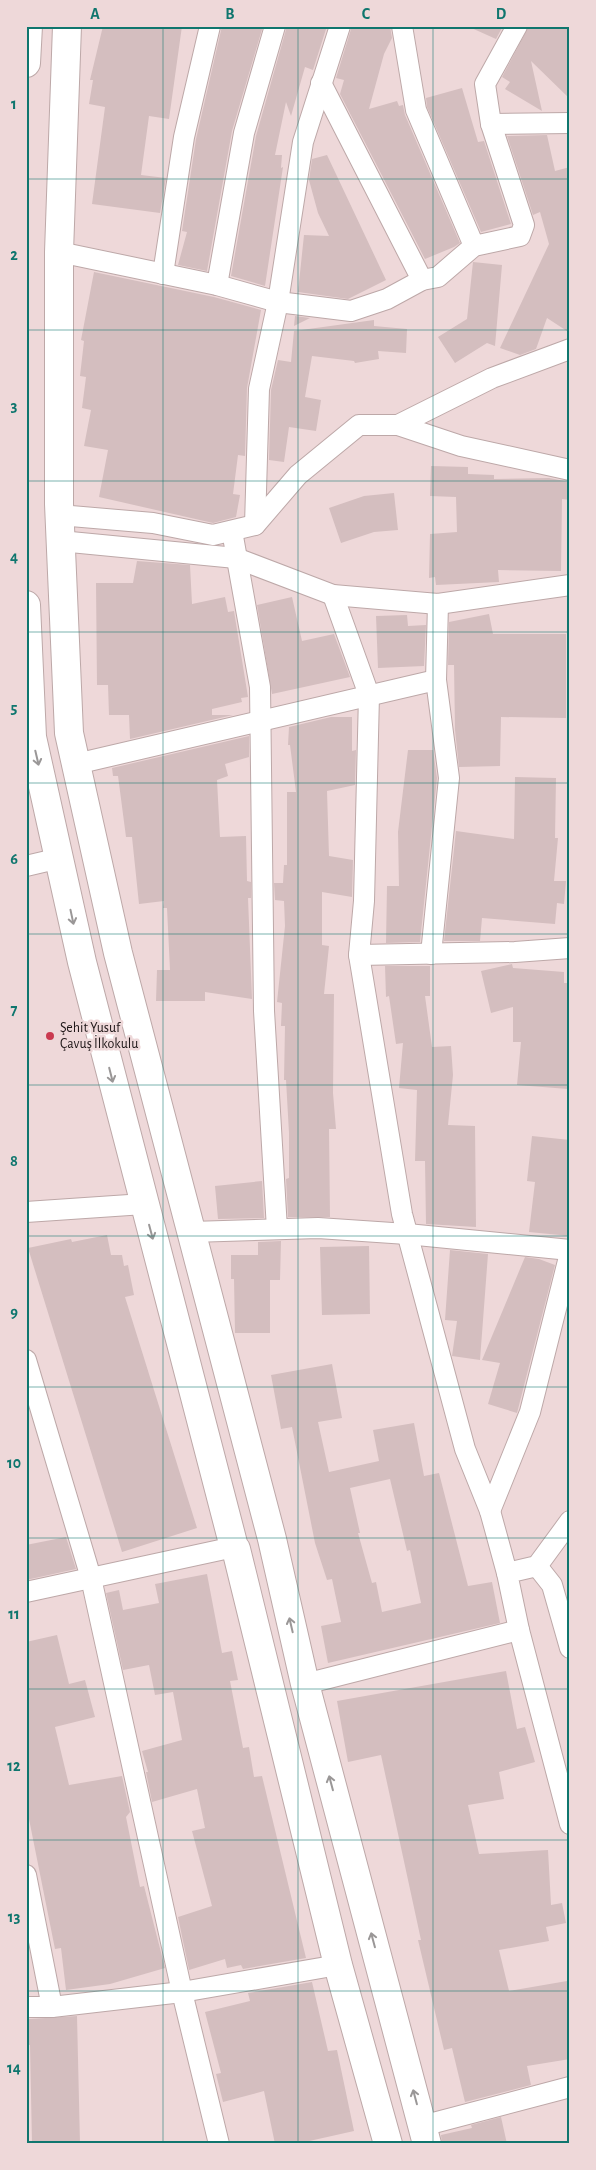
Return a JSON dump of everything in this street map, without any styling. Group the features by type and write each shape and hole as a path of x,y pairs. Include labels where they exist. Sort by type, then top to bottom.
{"main road":[{"path":"26,63 28,26"},
{"path":"67,26 59,252 60,528 69,733 118,953 272,1539 305,1684 425,2135"},
{"path":"26,605 32,738 82,962 234,1547 236,1548 338,1965 388,2144"}],"street":[{"path":"163,274 184,136 210,26"},
{"path":"217,285 244,134 274,26"},
{"path":"255,525 259,389 278,302 303,142 340,26"},
{"path":"402,26 416,110 474,246"},
{"path":"59,252 217,285 278,302 351,311 387,299 422,280 438,277 474,246 520,236 524,225 491,124 484,84 517,26"},
{"path":"321,84 422,280"},
{"path":"491,124 570,123"},
{"path":"398,425 492,378 570,349"},
{"path":"60,528 153,523 213,535 255,525 298,475 359,425 398,425 461,446 570,470"},
{"path":"60,528 236,558 333,595 438,604 570,585"},
{"path":"232,531 260,687 264,1011 277,1229"},
{"path":"333,595 369,695 364,902 359,955 402,1214 465,1449 490,1511 570,1824"},
{"path":"431,954 449,778 436,680 438,604"},
{"path":"76,764 436,680"},
{"path":"26,866 60,858"},
{"path":"359,955 570,948"},
{"path":"27,1214 144,1204"},
{"path":"191,1232 318,1228 407,1234 570,1251 530,1412 490,1511"},
{"path":"26,1360 91,1578 182,1992 220,2144"},
{"path":"507,1573 537,1566 570,1521"},
{"path":"26,1592 234,1547"},
{"path":"537,1566 552,1585 570,1648"},
{"path":"305,1684 519,1630"},
{"path":"26,1875 52,2007"},
{"path":"26,2007 52,2007 182,1992 338,1965"},
{"path":"425,2135 570,2087"}],"building":[{"path":"103,26 182,26 169,119 149,116 141,175 166,178 160,213 92,204 105,107 89,104 93,80 90,80"},
{"path":"222,26 263,26 232,131 207,271 178,265 187,232 182,231 196,139"},
{"path":"287,26 327,26 313,70 305,67 291,116 286,102 275,155 282,155 281,168 283,167 265,286 231,276 256,136"},
{"path":"352,26 390,26 392,38 384,54 369,109 397,101 399,106 403,105 405,115 460,243 425,259 340,94 344,80 336,78"},
{"path":"467,26 503,26 496,39"},
{"path":"529,26 570,26 570,99 531,61 542,111 505,89 510,82 502,77"},
{"path":"462,88 478,142 484,141 511,224 481,232 427,107 426,98"},
{"path":"547,135 555,171 570,167 570,333 547,318 536,349 520,355 500,348 549,244 540,212 533,215 507,136"},
{"path":"327,155 386,280 348,299 298,292 304,235 329,236 318,213 309,180 312,159"},
{"path":"473,262 502,265 495,346 487,343 455,363 438,337 467,319"},
{"path":"94,272 214,297 261,310 247,388 245,456 238,455 233,494 240,495 236,517 213,523 99,497 108,450 84,446 91,410 82,408 86,377 80,376 84,341 81,340"},
{"path":"295,316 310,318 294,326"},
{"path":"374,320 374,326 407,329 406,353 378,351 379,359 355,363 354,361 312,356 305,397 321,400 316,431 289,427 284,462 269,460 271,390 278,360 291,362 294,331"},
{"path":"431,466 468,467 468,474 494,475 494,479 549,478 570,482 570,500 562,499 561,571 498,570 499,582 436,585 435,577 429,578 430,534 457,532 456,497 430,496"},
{"path":"394,493 398,530 374,532 341,543 329,508 364,496"},
{"path":"137,561 190,565 192,604 225,597 228,612 234,611 248,697 241,698 242,702 212,709 212,715 233,715 130,739 129,715 109,715 108,685 97,685 96,583 133,583"},
{"path":"292,597 302,641 334,634 350,677 272,694 257,605"},
{"path":"489,614 493,634 566,634 566,718 501,717 500,766 459,767 455,730 454,665 448,665 449,622"},
{"path":"407,615 408,626 426,625 424,666 378,668 376,616"},
{"path":"331,717 352,717 352,751 356,750 355,785 327,791 329,856 353,860 352,897 322,892 322,945 329,946 324,994 334,994 333,1093 336,1129 329,1129 330,1217 288,1217 286,1179 289,1178 289,1133 286,1080 284,1080 285,1026 281,1026 282,1003 277,1002 285,926 284,901 275,900 274,883 283,883 284,865 287,865 287,792 296,792 290,745 288,745 289,727"},
{"path":"249,736 249,757 225,764 228,776 217,780 220,837 246,836 247,881 251,882 251,898 248,898 252,999 205,992 205,1001 156,1001 157,970 170,970 167,908 163,908 164,901 139,904 132,837 126,837 118,776 113,776 112,768"},
{"path":"408,750 433,750 437,778 420,942 386,943 387,886 399,886 398,832"},
{"path":"515,777 556,778 555,838 558,838 554,881 566,881 564,904 557,903 555,924 482,918 480,941 444,941 456,831 514,839"},
{"path":"512,964 513,968 564,972 564,983 570,983 568,1089 517,1085 521,1042 513,1042 513,1007 491,1013 481,971"},
{"path":"385,966 430,966 430,996 425,996 432,1047 451,1046 453,1075 448,1125 475,1126 476,1227 426,1224 425,1161 415,1161 417,1090 399,1088 403,1043 396,1044 389,996 386,997"},
{"path":"532,1136 570,1140 570,1236 529,1232 535,1182 527,1181"},
{"path":"262,1181 264,1218 218,1219 215,1186"},
{"path":"107,1235 111,1255 122,1255 124,1266 128,1265 134,1295 125,1297 197,1528 122,1552 28,1248 71,1239 72,1242"},
{"path":"281,1241 280,1280 270,1280 270,1333 235,1333 234,1279 231,1279 231,1255 258,1255 258,1242"},
{"path":"369,1246 370,1314 322,1315 320,1247"},
{"path":"450,1250 488,1254 480,1360 452,1356 457,1321 445,1320"},
{"path":"525,1257 539,1259 555,1265 517,1413 488,1404 500,1363 482,1360"},
{"path":"332,1364 342,1418 318,1422 329,1472 379,1461 373,1430 414,1423 424,1476 439,1473 468,1586 492,1582 500,1623 328,1663 321,1626 341,1622 332,1579 327,1580 315,1543 292,1427 281,1429 271,1375","holes":["390,1479 407,1551 410,1550 421,1603 382,1612 376,1582 372,1583 358,1533 360,1533 350,1488"]},
{"path":"66,1537 76,1569 26,1580 26,1545"},
{"path":"207,1574 222,1653 232,1651 238,1680 230,1681 243,1748 249,1747 254,1777 262,1776 306,1958 243,1969 241,1965 227,1968 225,1959 189,1970 178,1917 212,1906 192,1831 205,1828 197,1789 152,1802 146,1772 148,1772 142,1751 182,1740 173,1692 155,1695 149,1665 123,1670 106,1593 119,1590 123,1610 159,1603 155,1584"},
{"path":"57,1635 69,1684 85,1680 95,1717 55,1727 69,1785 122,1776 130,1812 126,1817 140,1887 144,1886 165,1968 110,1984 66,1990 61,1948 55,1949 26,1804 26,1642"},
{"path":"506,1671 517,1729 525,1727 535,1762 499,1772 504,1799 468,1805 479,1854 548,1850 551,1905 562,1903 566,1923 546,1927 549,1941 499,1950 509,1991 567,1981 570,1996 570,2059 527,2066 531,2085 465,2102 452,2048 444,2050 418,1940 421,1940 381,1755 348,1762 337,1701"},
{"path":"312,1982 328,2051 337,2050 354,2131 296,2144 275,2144 264,2091 223,2102 216,2074 221,2073 205,2012 250,2001 248,1993"},
{"path":"77,2016 80,2144 32,2144 30,2045 26,2045 26,2021 29,2022 29,2019"},
{"path":"501,2117 507,2144 442,2144 441,2135 472,2128 471,2125"}],"place":[{"name":"Şehit Yusuf Çavuş İlkokulu","path":"50,1036"}]}
